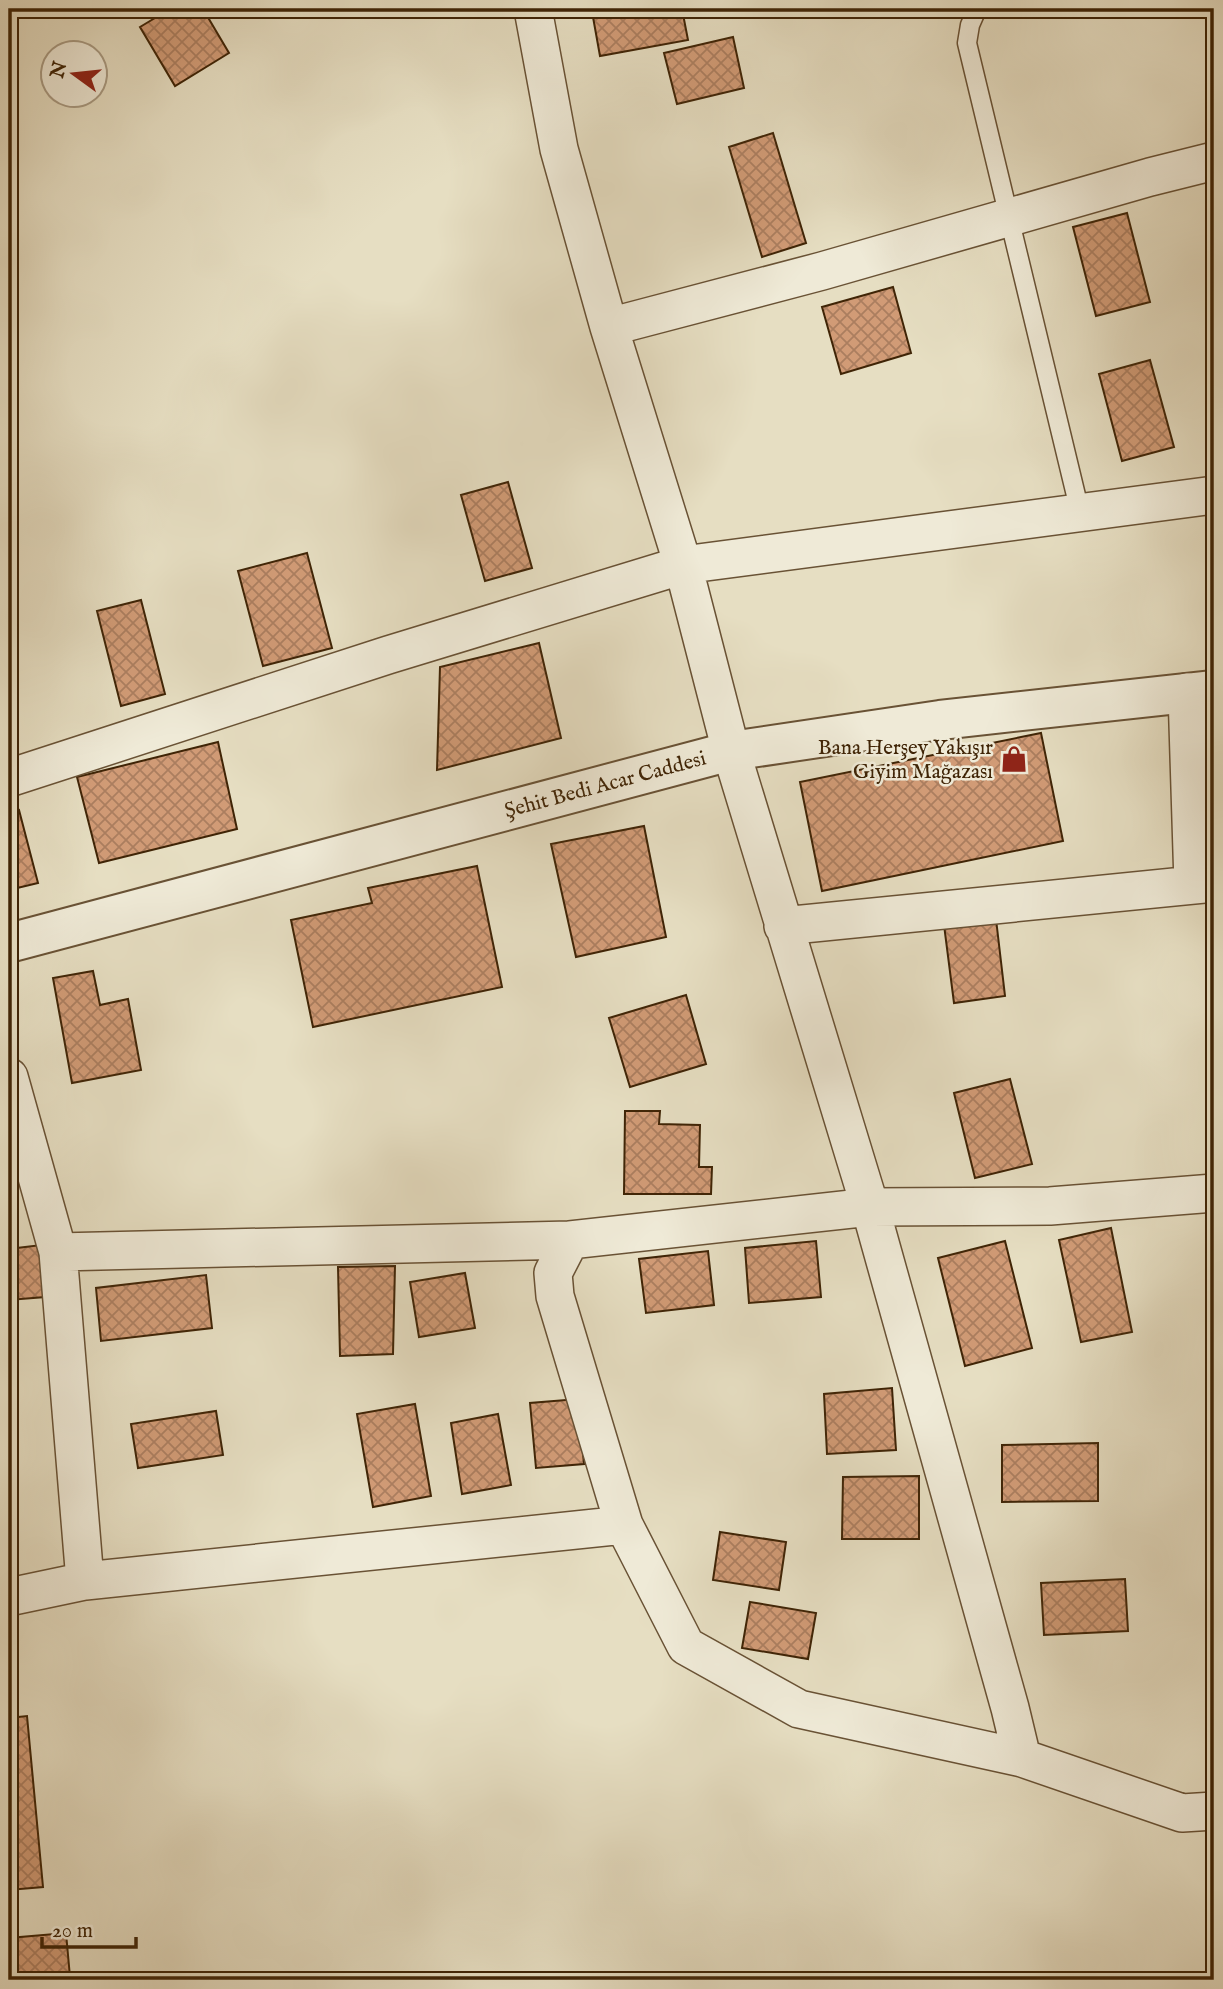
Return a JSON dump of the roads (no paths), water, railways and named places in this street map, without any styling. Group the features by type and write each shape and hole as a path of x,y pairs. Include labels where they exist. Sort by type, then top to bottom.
{"street":[{"path":"533,9 559,149 609,327 683,565 731,751 870,1207 1022,1758"},
{"path":"609,327 822,271 1214,161"},
{"path":"9,778 388,655 683,565 1214,495"},
{"path":"783,926 1204,883 1201,691"},
{"name":"Şehit Bedi Acar Caddesi","path":"9,943 731,751 940,720 1201,691"},
{"path":"9,1077 58,1252 85,1581"},
{"path":"58,1252 570,1241 870,1207 1050,1206 1214,1193"},
{"path":"570,1241 553,1273 555,1296 624,1525 686,1646 799,1709 1022,1758 1182,1812 1214,1811"},
{"path":"9,1597 85,1581 624,1525"}],"lane":[{"path":"977,9 970,25 967,43 1080,512"}],"place":[{"name":"Bana Herşey Yakışır Giyim Mağazası","path":"1014,759"}]}
